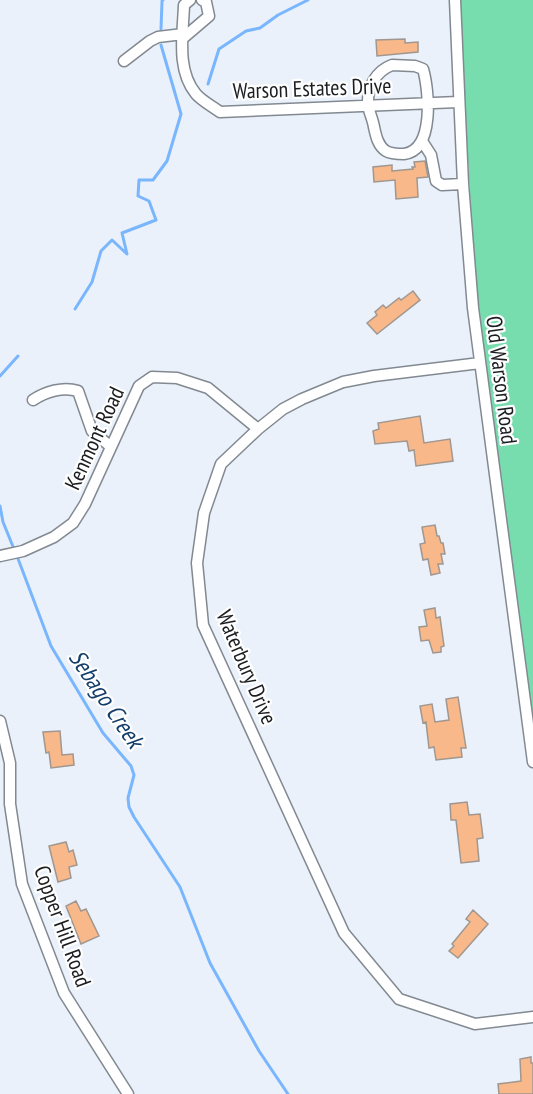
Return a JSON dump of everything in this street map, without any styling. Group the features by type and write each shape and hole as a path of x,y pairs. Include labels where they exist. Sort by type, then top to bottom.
{"street":[{"name":"Warson Estates Drive","path":"190,0 184,5 181,47 186,74 196,94 220,112 458,102"},
{"path":"124,61 158,37 182,37 209,16 206,2 202,0"},
{"name":"Old Warson Road","path":"455,0 458,102 473,308 533,762"},
{"path":"392,65 415,66 423,69 428,94 424,138 410,153 399,154 385,151 378,142 368,106 370,89 376,76 383,69 392,65"},
{"path":"422,141 431,155 436,181 442,185 463,184"},
{"name":"Waterbury Drive","path":"480,363 344,382 283,409 221,464 204,513 197,563 203,625 344,933 399,999 475,1024 533,1017"},
{"name":"Kenmont Road","path":"4,556 54,537 73,523 85,504 139,386 152,377 177,378 208,388 258,429"},
{"path":"33,400 44,393 70,389 78,391 92,431 111,447"},
{"name":"Copper Hill Road","path":"0,721 10,763 5,804 22,884 64,993 128,1094"}],"green space":[{"path":"459,0 533,0 533,720 475,284"}],"building":[{"path":"405,39 405,43 418,42 418,52 377,56 376,40"},
{"path":"425,161 428,177 417,178 418,197 396,199 395,180 374,182 373,167 392,165 392,171 413,169 414,162"},
{"path":"413,291 420,300 377,334 367,323 377,315 375,312 383,305 386,308"},
{"path":"420,416 424,443 450,439 453,461 416,466 414,450 409,451 407,441 375,444 373,431 379,429 378,423"},
{"path":"435,525 445,554 441,554 443,564 438,564 440,573 431,575 428,559 423,560 420,544 425,543 422,527"},
{"path":"435,608 436,618 440,617 444,646 441,647 441,652 433,653 429,640 421,641 419,627 427,626 424,610"},
{"path":"458,697 466,748 461,748 462,757 436,760 434,747 429,748 426,722 423,723 420,706 432,704 435,722 449,720 446,699"},
{"path":"60,731 62,755 73,754 74,765 51,768 43,732"},
{"path":"467,802 469,815 480,814 483,838 477,839 479,861 461,863 456,820 451,820 450,804"},
{"path":"66,842 69,852 73,850 77,865 69,867 71,878 58,882 49,846"},
{"path":"76,901 81,911 86,909 99,936 81,944 66,906"},
{"path":"473,910 488,924 458,958 449,951 470,922 466,919"},
{"path":"531,1057 533,1094 499,1094 498,1084 521,1081 520,1059"}],"waterway":[{"path":"161,29 163,0"},
{"path":"208,84 219,49 246,31 260,28 278,15 308,0"},
{"path":"75,309 92,282 101,251 112,240 127,254 122,233 156,220 149,201 138,196 139,180 153,180 167,161 181,114 161,45"},
{"path":"0,376 18,356"},
{"name":"Sebago Creek","path":"0,506 3,522 14,549"},
{"name":"Sebago Creek","path":"17,556 51,646 103,733 131,766 134,775 128,798 134,817 180,887 210,963 259,1051 288,1094"}]}
